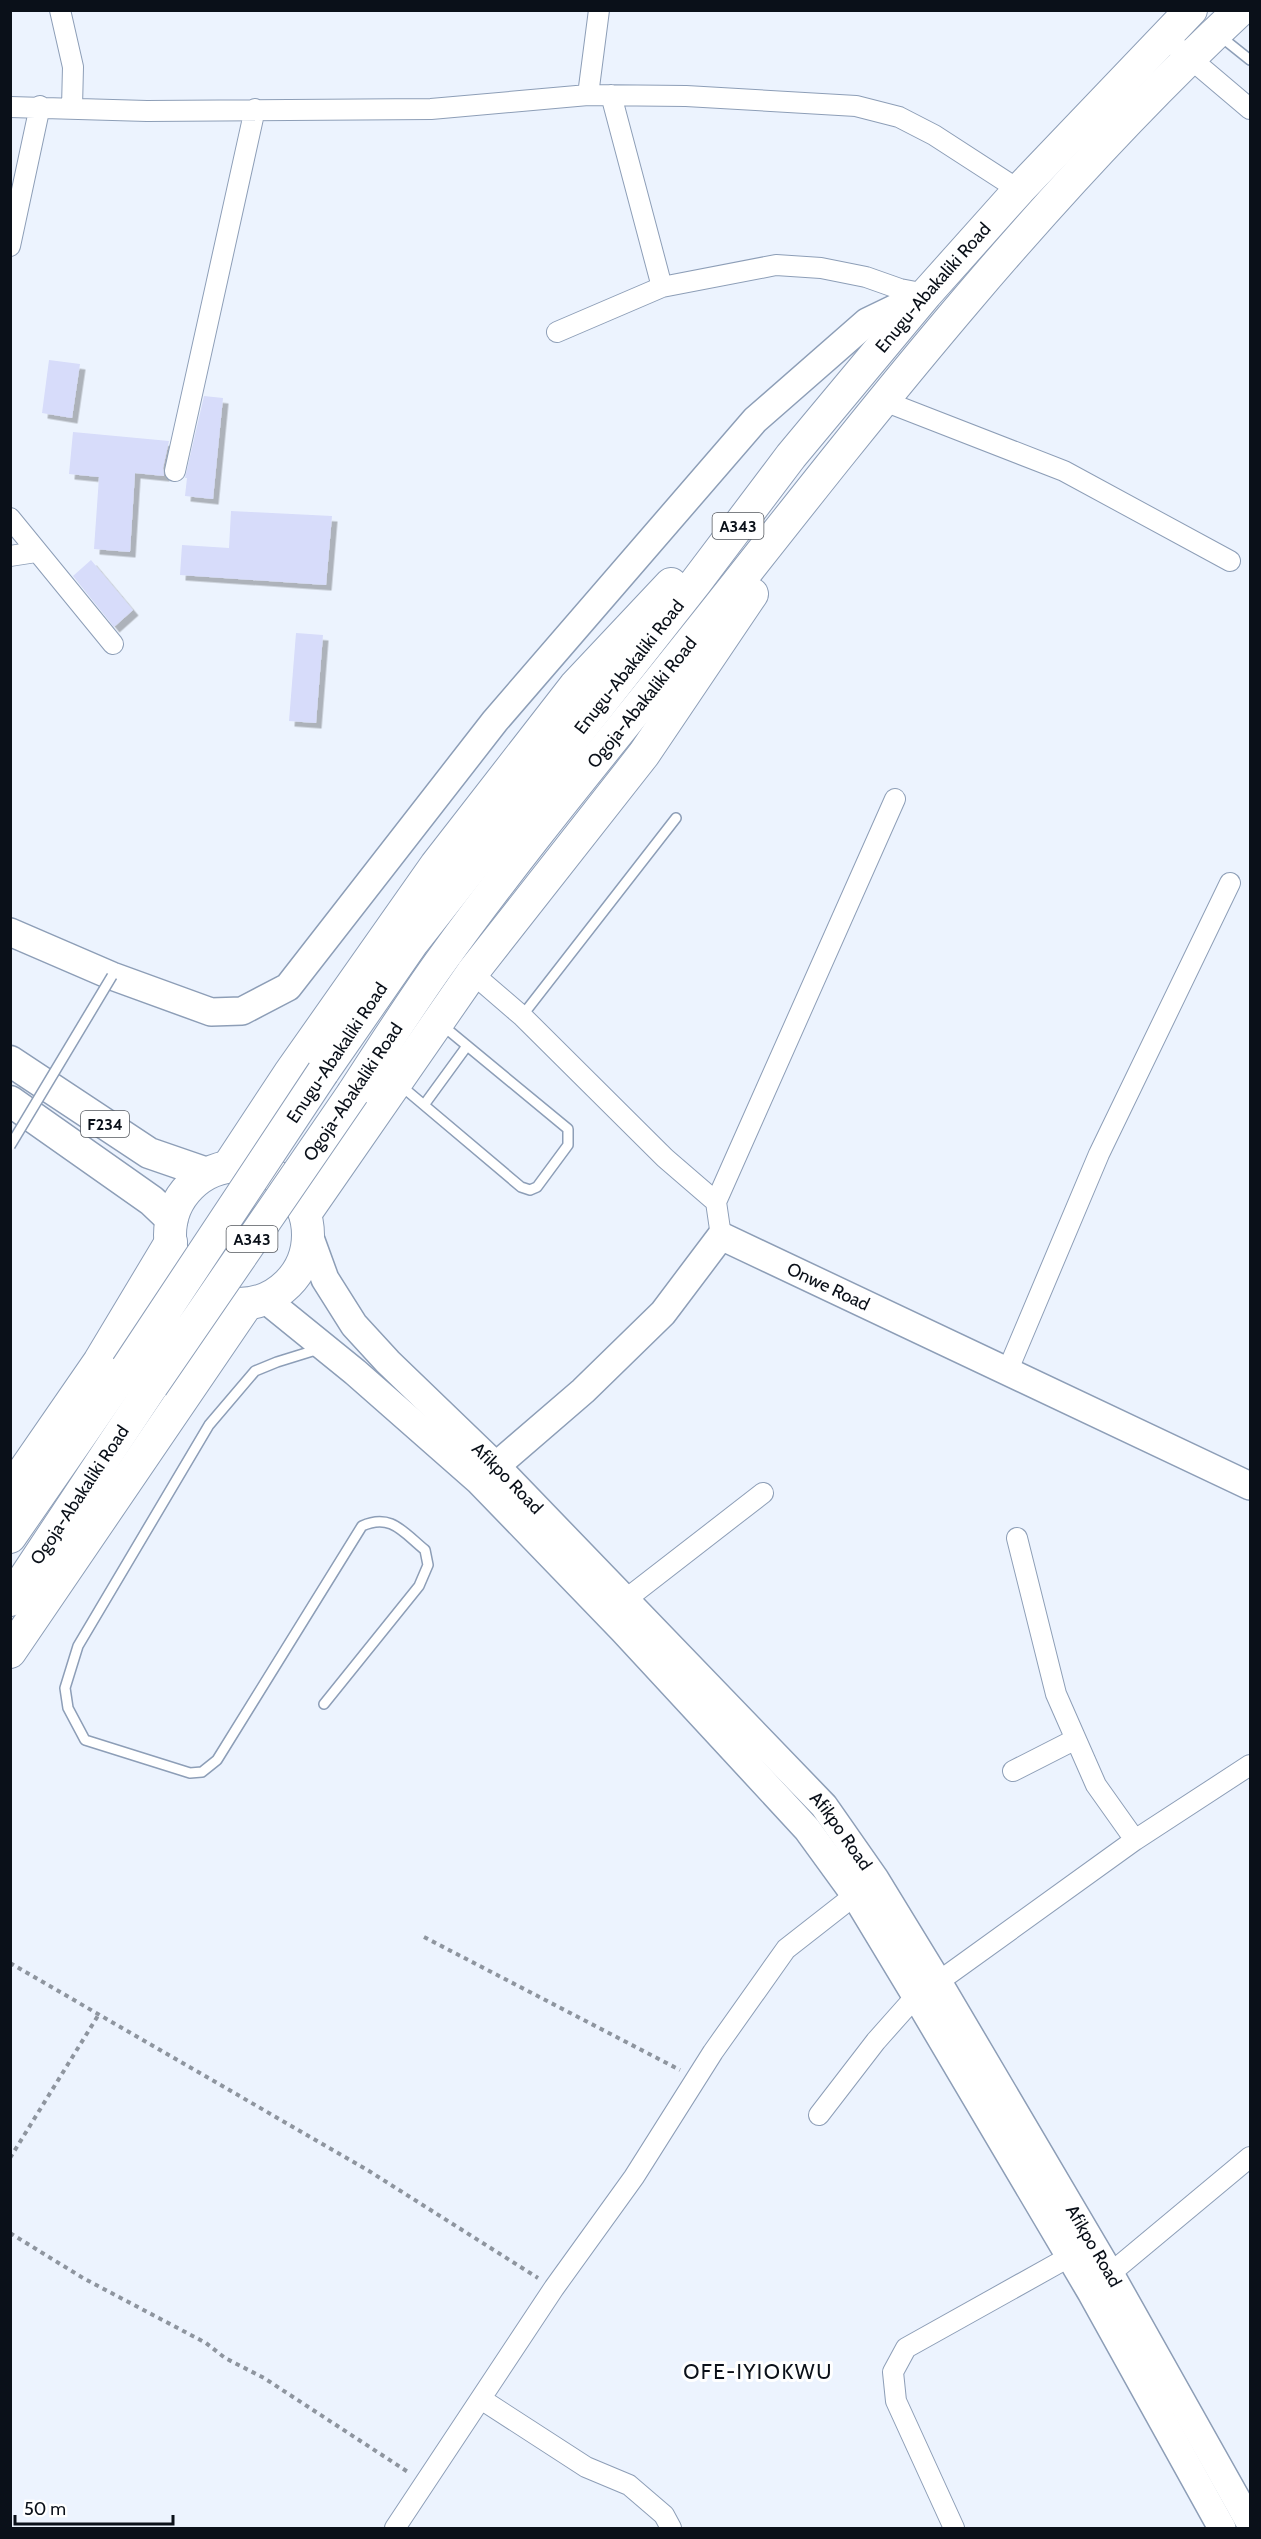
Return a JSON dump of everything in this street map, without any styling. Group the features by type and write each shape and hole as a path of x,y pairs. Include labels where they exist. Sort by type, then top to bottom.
{"highway":[{"name":"Enugu-Abakaliki Road","path":"127,1368 323,1072 413,942 681,601 791,456 926,294 1019,190 1191,10"},
{"name":"Enugu-Abakaliki Road","path":"721,603 816,482 1044,208 1240,10"},
{"path":"10,1491 99,1362 171,1231 179,1201 191,1185 218,1169 289,1074 436,865 575,686 791,456"},
{"path":"307,1224 397,1083 472,974 644,754 783,548 816,482"},
{"name":"Ogoja-Abakaliki Road","path":"10,1600 152,1386 439,964 534,839 721,603"},
{"path":"171,1231 179,1268 196,1289 220,1301 256,1301 283,1289 297,1274 305,1255 307,1224 298,1196 285,1182 268,1171 249,1165 218,1169"},
{"path":"10,1652 256,1301"},
{"name":"Ogoja-Abakaliki Road","path":"10,1537 127,1368"}],"main road":[{"path":"10,932 112,976 211,1012 243,1011 288,987 495,721 756,420 867,322 926,294"},
{"name":"F234","path":"10,1061 149,1153 218,1169"},
{"name":"F234","path":"10,1101 152,1201 171,1231"},
{"name":"Afikpo Road","path":"307,1224 325,1279 354,1325 631,1639 807,1829 865,1887"},
{"path":"487,1474 583,1391 663,1313 722,1236"},
{"name":"Onwe Road","path":"722,1236 1251,1486"},
{"name":"Afikpo Road","path":"256,1301 324,1347 487,1474 625,1600 824,1806 865,1887 927,1989 1109,2272 1251,2523"},
{"name":"Afikpo Road","path":"927,1989 1069,2257 1091,2292 1222,2529"}],"street":[{"path":"60,10 72,67 72,108"},
{"path":"588,95 598,10"},
{"path":"1165,37 1251,109"},
{"path":"10,107 40,106 147,111 431,109 588,95 686,96 856,106 899,117 1019,190"},
{"path":"611,95 662,287"},
{"path":"10,246 40,106"},
{"path":"175,471 255,109"},
{"path":"557,332 662,287 776,266 821,268 866,276 900,289 926,294"},
{"path":"884,401 1064,471 1230,561"},
{"path":"10,518 113,644"},
{"path":"10,555 36,552"},
{"path":"722,1236 716,1202 895,799"},
{"path":"1007,1372 1099,1154 1230,883"},
{"path":"472,974 522,1016 665,1158 716,1202"},
{"path":"625,1600 763,1493"},
{"path":"1017,1538 1056,1694 1074,1740 1096,1785 1135,1840"},
{"path":"1013,1771 1074,1740"},
{"path":"819,2115 876,2041 927,1989 1135,1840 1251,1765"},
{"path":"395,2529 554,2288 634,2177 696,2079 786,1950 865,1887"},
{"path":"1091,2292 1109,2272 1251,2157"},
{"path":"954,2529 896,2401 893,2372 906,2349 1069,2257"},
{"path":"481,2399 586,2467 629,2485 664,2515 671,2529"}],"lane":[{"path":"1216,33 1251,60"},
{"path":"522,1016 676,818"},
{"path":"10,1146 112,976"},
{"path":"397,1083 521,1187 530,1190 537,1187 568,1145 568,1129 439,1023"},
{"path":"424,1105 467,1046"},
{"path":"324,1347 255,1371 209,1425 78,1646 65,1688 68,1708 85,1740 190,1773 202,1772 217,1760 362,1526 375,1520 391,1522 425,1550 428,1565 419,1586 324,1704"}],"path":[{"path":"424,1937 696,2079"},
{"path":"10,1963 369,2171 554,2288"},
{"path":"10,2158 99,2013"},
{"path":"10,2233 83,2278 206,2343 225,2358 264,2378 426,2484"}],"building":[{"path":"49,360 80,364 72,418 42,413"},
{"path":"204,396 223,398 213,499 185,496 187,478 185,478"},
{"path":"73,432 169,441 163,468 164,476 135,473 130,552 94,549 99,477 69,474"},
{"path":"231,511 332,516 326,585 180,575 182,545 229,548"},
{"path":"91,560 133,610 114,627 73,576"},
{"path":"296,633 323,635 316,723 289,721"}],"district":[{"name":"OFE-IYIOKWU","path":"758,2372"}]}
